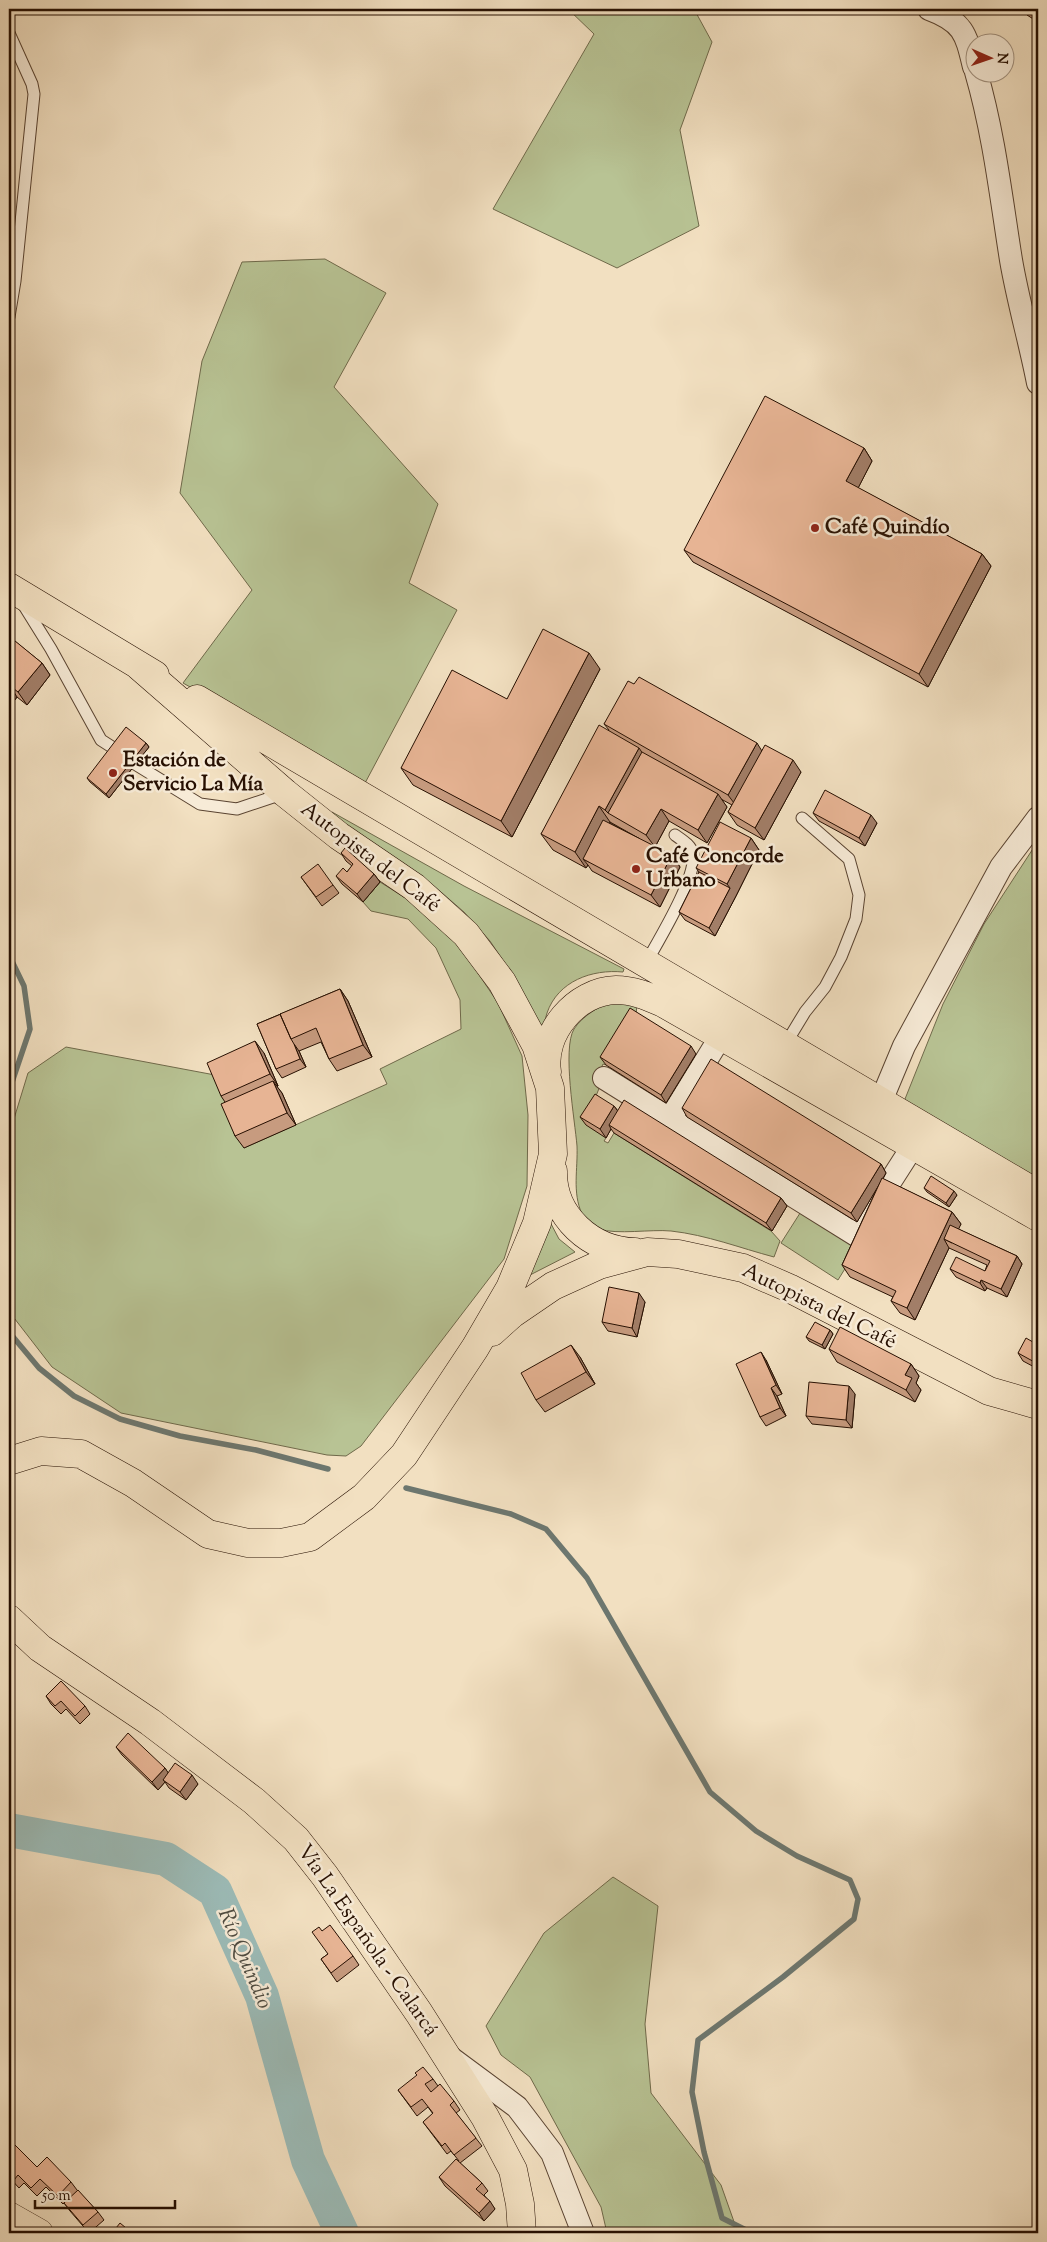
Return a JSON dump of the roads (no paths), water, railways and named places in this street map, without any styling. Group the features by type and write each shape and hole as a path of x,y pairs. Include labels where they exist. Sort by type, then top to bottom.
{"highway":[{"name":"Autopista del Café","path":"12,589 139,666 1038,1194"},
{"name":"Autopista del Café","path":"139,666 285,793 339,836 414,887 466,934 502,982 536,1045 550,1088 553,1154 537,1222 510,1288 475,1348"},
{"path":"550,1088 546,1065 549,1046 558,1024 568,1012 581,1001 596,994 614,990 635,991 663,1003 1038,1217"},
{"path":"553,1154 553,1180 560,1206 575,1227 596,1243 612,1249 647,1252"},
{"name":"Autopista del Café","path":"475,1348 512,1314 553,1286 599,1265 647,1252 704,1258 742,1268 789,1288 989,1391 1038,1405"},
{"path":"9,1461 41,1451 80,1454 133,1483 208,1534 248,1543 281,1543 310,1538 364,1497 404,1456 475,1348"},
{"name":"Vía La Española - Calarcá","path":"9,1619 40,1648 150,1722 254,1800 296,1839 325,1876 485,2117 512,2170 520,2204 522,2233"},
{"path":"9,2216 39,2233"}],"street":[{"path":"930,9 948,16 964,34"},
{"path":"978,82 1000,182 1011,262 1038,383"},
{"path":"881,1101 904,1046 996,876 1038,818"},
{"path":"670,1118 721,1036"},
{"path":"604,1078 856,1235 913,1146"},
{"path":"444,2053 517,2107 552,2153 583,2233"}],"lane":[{"path":"9,33 32,84 34,94 9,317"},
{"path":"12,589 52,649 102,740 115,750"},
{"path":"136,764 200,804 237,809 285,793"},
{"path":"785,1045 805,1012 825,987 841,956 856,919 859,895 849,859 802,818"},
{"path":"646,963 688,881 693,860 689,846 675,835"}],"waterway":[{"path":"9,955 24,986 30,1029 9,1091"},
{"path":"9,1332 39,1368 74,1396 120,1419 180,1436 256,1450 328,1469"},
{"path":"406,1488 511,1514 546,1529 587,1578 710,1792 756,1831 797,1856 850,1880 858,1899 854,1919 783,1977 698,2040 692,2092 704,2152 722,2218 752,2233"},
{"name":"Río Quindio","path":"9,1830 166,1859 215,1891 262,1996 308,2160 342,2233"}],"place":[{"name":"Café Quindío","path":"815,528"},
{"name":"Estación de Servicio La Mía","path":"113,773"},
{"name":"Café Concorde Urbano","path":"636,869"}]}
